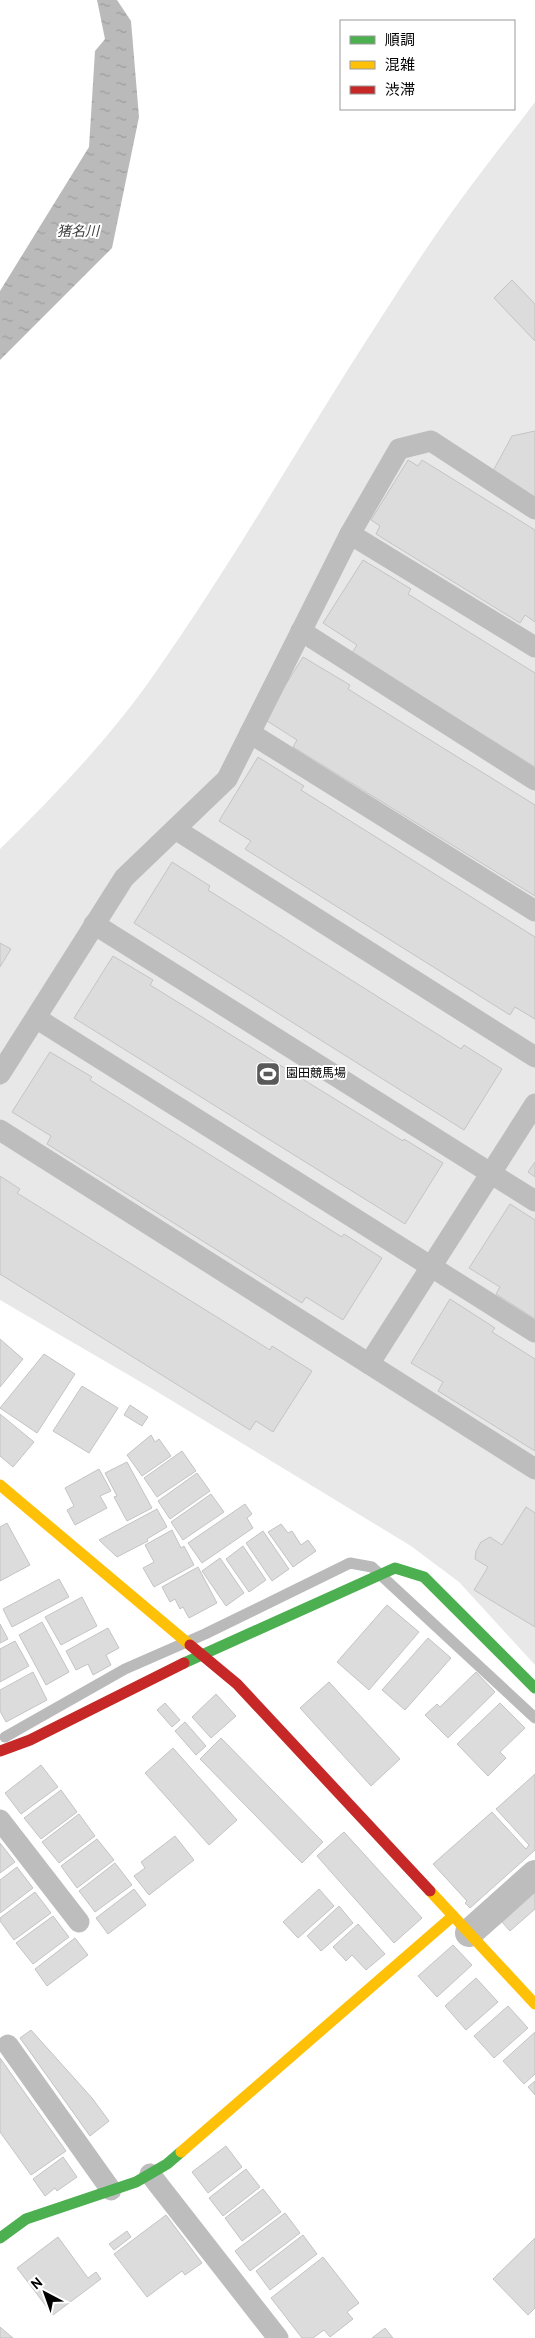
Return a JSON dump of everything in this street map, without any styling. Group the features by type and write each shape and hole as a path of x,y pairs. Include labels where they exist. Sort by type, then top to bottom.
{"street":[{"path":"0,1485 237,1684 535,2004"},
{"path":"2,1746 30,1740 201,1655 395,1568 424,1577 535,1688"},
{"path":"0,2238 26,2219 136,2182 168,2164 461,1924 535,1874"}],"lane":[{"path":"0,1074 124,878 227,779 350,534 399,449 431,440 535,509"},
{"path":"350,534 535,647"},
{"path":"301,631 535,780"},
{"path":"250,733 535,911"},
{"path":"175,829 535,1057"},
{"path":"94,924 535,1201"},
{"path":"36,1018 535,1332"},
{"path":"369,1364 535,1104"},
{"path":"0,1130 535,1469"},
{"path":"0,1820 79,1922"},
{"path":"8,2045 111,2190"},
{"path":"150,2174 278,2338"}],"shaded area":[{"name":"園田競馬場","path":"535,102 535,1665 459,1582 411,1546 151,1388 0,1300 0,849 81,766 153,676 228,563 417,262 462,198"}],"water":[{"name":"猪名川","path":"97,0 117,0 131,21 139,117 112,248 0,360 0,291 89,147 95,51 105,39"}],"building":[{"path":"512,280 535,304 535,341 494,298"},
{"path":"535,431 535,498 493,471 512,436"},
{"path":"408,460 418,466 422,460 535,530 535,622 525,615 520,623 376,534 380,526 371,520"},
{"path":"363,560 411,589 408,594 535,673 535,767 352,653 357,645 323,623"},
{"path":"303,657 350,685 348,689 535,805 535,896 293,747 297,740 264,719"},
{"path":"258,757 304,786 301,790 535,937 535,1019 515,1007 510,1015 245,849 251,841 219,821"},
{"path":"172,862 210,886 208,890 461,1049 464,1045 502,1069 464,1130 134,923"},
{"path":"0,943 11,949 0,967"},
{"path":"113,956 153,980 150,985 403,1141 404,1139 443,1163 405,1224 74,1018"},
{"path":"50,1052 92,1077 90,1080 342,1237 344,1234 382,1258 343,1320 306,1297 302,1303 47,1144 51,1136 12,1112"},
{"path":"535,1162 535,1177 528,1172"},
{"path":"0,1176 20,1189 17,1193 270,1350 272,1346 312,1371 273,1432 256,1421 250,1430 0,1274"},
{"path":"510,1204 535,1220 535,1319 496,1294 500,1287 469,1268"},
{"path":"450,1299 495,1328 492,1332 535,1359 535,1451 438,1391 443,1382 411,1363"},
{"path":"0,1339 23,1359 0,1387"},
{"path":"44,1354 75,1374 37,1433 0,1408"},
{"path":"82,1386 118,1408 89,1453 53,1431"},
{"path":"130,1405 148,1417 142,1426 124,1415"},
{"path":"0,1414 34,1442 13,1467 0,1456"},
{"path":"151,1435 155,1442 159,1439 171,1456 142,1476 127,1455"},
{"path":"182,1451 196,1471 157,1497 144,1478"},
{"path":"127,1462 152,1508 127,1521 114,1497 117,1496 105,1473"},
{"path":"99,1469 111,1491 100,1496 107,1508 75,1525 67,1510 74,1506 65,1488"},
{"path":"197,1473 210,1491 170,1519 158,1501"},
{"path":"211,1494 224,1512 183,1540 171,1522"},
{"path":"245,1504 252,1514 247,1518 253,1528 202,1563 188,1543"},
{"path":"526,1507 535,1513 535,1627 474,1590 488,1567 475,1559 476,1551 481,1542 490,1537 502,1545"},
{"path":"157,1509 167,1527 147,1539 148,1541 117,1557 99,1540"},
{"path":"7,1523 30,1565 0,1581 0,1527"},
{"path":"281,1524 288,1533 292,1531 301,1545 308,1540 316,1551 293,1567 268,1532"},
{"path":"172,1530 181,1548 184,1546 194,1565 154,1587 143,1568 154,1562 145,1545"},
{"path":"263,1531 289,1569 272,1581 246,1543"},
{"path":"243,1546 266,1580 249,1592 226,1559"},
{"path":"220,1558 244,1593 226,1606 202,1571"},
{"path":"198,1567 217,1603 189,1618 183,1607 180,1609 175,1599 170,1602 162,1587"},
{"path":"59,1579 69,1597 12,1627 3,1609"},
{"path":"82,1597 97,1626 61,1645 45,1617"},
{"path":"387,1605 419,1632 369,1690 337,1662"},
{"path":"42,1622 69,1672 46,1685 19,1635"},
{"path":"0,1624 8,1639 0,1643"},
{"path":"108,1628 119,1648 106,1655 111,1665 93,1675 88,1664 76,1670 66,1651"},
{"path":"428,1638 451,1658 405,1710 382,1690"},
{"path":"15,1641 29,1666 0,1682 0,1649"},
{"path":"33,1672 47,1700 6,1722 0,1711 0,1690"},
{"path":"476,1672 495,1692 448,1738 425,1715 437,1704 440,1707"},
{"path":"329,1682 400,1759 371,1786 300,1708"},
{"path":"216,1694 236,1716 211,1738 192,1717"},
{"path":"165,1703 180,1720 172,1727 157,1710"},
{"path":"500,1703 525,1728 500,1752 506,1758 488,1776 457,1744"},
{"path":"185,1722 206,1746 196,1755 175,1731"},
{"path":"221,1738 323,1842 302,1863 200,1759"},
{"path":"173,1748 237,1820 209,1845 145,1773"},
{"path":"41,1765 58,1787 21,1814 5,1793"},
{"path":"535,1774 535,1850 470,1908 465,1903 467,1901 433,1864 492,1812 526,1849 529,1845 496,1809"},
{"path":"61,1790 77,1812 41,1839 24,1818"},
{"path":"79,1814 95,1836 59,1863 42,1842"},
{"path":"344,1832 422,1918 394,1943 317,1856"},
{"path":"175,1836 194,1860 149,1895 134,1876 145,1868 141,1862"},
{"path":"97,1839 114,1860 77,1888 61,1866"},
{"path":"0,1843 15,1862 0,1873"},
{"path":"115,1863 132,1885 95,1912 79,1891"},
{"path":"17,1867 33,1888 0,1913 0,1880"},
{"path":"134,1889 146,1905 108,1934 96,1918"},
{"path":"319,1889 334,1906 298,1938 283,1922"},
{"path":"35,1892 51,1913 14,1940 0,1921 0,1918"},
{"path":"535,1892 535,1909 510,1931 502,1922"},
{"path":"339,1906 353,1923 321,1951 307,1936"},
{"path":"53,1916 69,1937 33,1964 16,1943"},
{"path":"358,1924 385,1954 366,1970 352,1955 346,1961 333,1947"},
{"path":"75,1938 88,1955 47,1986 35,1969"},
{"path":"453,1945 472,1965 437,1997 418,1976"},
{"path":"476,1978 498,2002 466,2030 445,2006"},
{"path":"508,2006 528,2028 494,2058 474,2036"},
{"path":"31,2030 92,2098 109,2121 90,2136 20,2038"},
{"path":"535,2032 535,2074 524,2084 503,2061"},
{"path":"0,2058 66,2151 31,2175 0,2132"},
{"path":"535,2081 535,2095 528,2087"},
{"path":"226,2146 242,2167 208,2193 192,2172"},
{"path":"63,2157 77,2177 57,2191 55,2188 45,2196 33,2179"},
{"path":"246,2169 260,2187 223,2216 209,2198"},
{"path":"263,2189 281,2212 242,2241 225,2218"},
{"path":"285,2213 300,2233 250,2271 235,2251"},
{"path":"166,2215 202,2263 185,2275 182,2271 147,2297 114,2254"},
{"path":"127,2231 131,2237 114,2250 109,2244"},
{"path":"303,2235 317,2254 270,2290 256,2271"},
{"path":"58,2237 88,2278 96,2272 101,2279 53,2315 17,2268"},
{"path":"535,2238 535,2308 528,2315 493,2279"},
{"path":"323,2257 359,2303 347,2312 353,2319 330,2337 324,2330 313,2338 302,2338 271,2298"},
{"path":"0,2327 13,2338 0,2338"},
{"path":"385,2328 393,2338 372,2338"}],"waterway":[{"path":"5,1737 125,1669 205,1634 350,1563 372,1567 535,1718"}],"traffic: fast":[{"path":"184,1663 395,1568 424,1577 535,1688"},
{"path":"0,2238 26,2219 136,2182 167,2164 181,2152"}],"traffic: slow":[{"path":"0,1485 190,1645"},
{"path":"430,1891 535,2004"},
{"path":"181,2152 453,1916"}],"traffic: jam":[{"path":"190,1645 237,1684 430,1891"},
{"path":"0,1751 30,1740 184,1663"}],"place":[{"name":"園田競馬場","path":"268,1074"}]}
